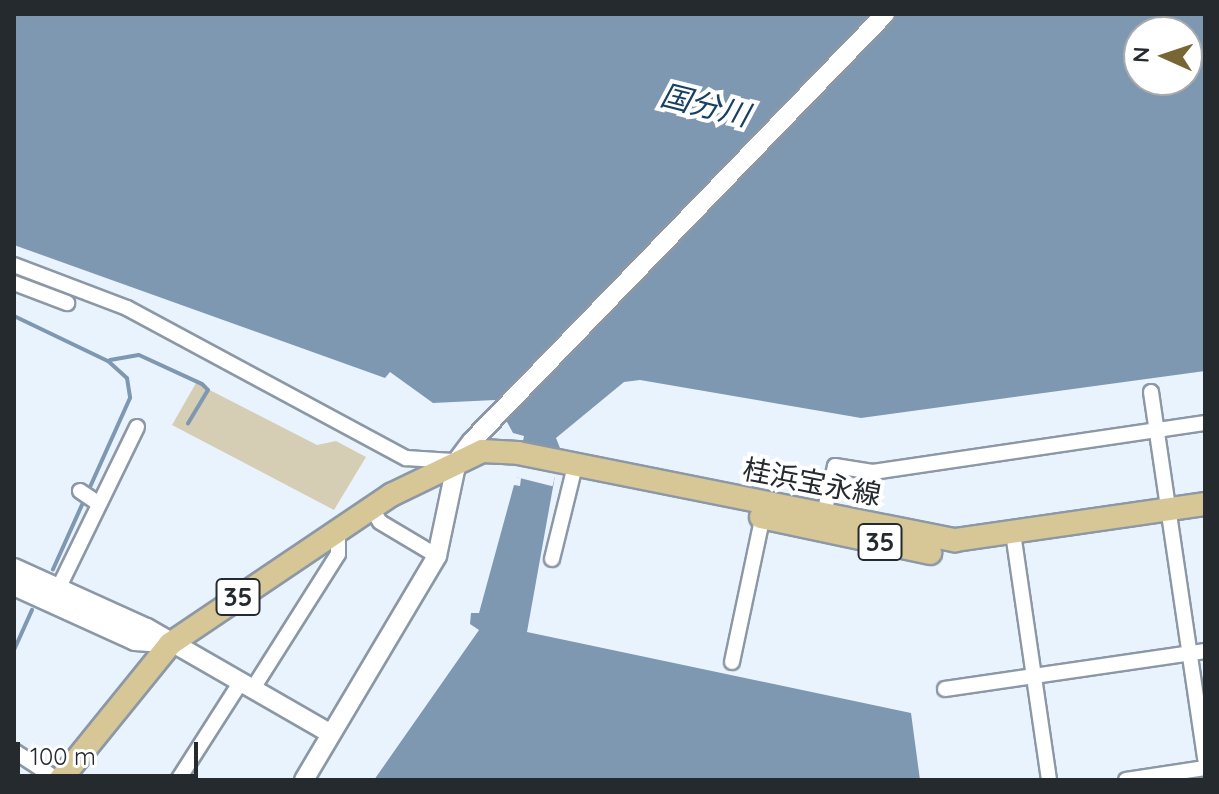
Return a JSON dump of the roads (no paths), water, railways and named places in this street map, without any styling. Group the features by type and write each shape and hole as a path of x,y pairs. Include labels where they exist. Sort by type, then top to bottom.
{"main road":[{"name":"桂浜宝永線","path":"457,461 516,459 764,510 936,539 1013,540 1170,517 1205,519"},
{"name":"35","path":"59,780 170,644 371,507 457,461"},
{"name":"桂浜宝永線","path":"1170,517 1205,504"}],"street":[{"path":"304,780 437,556 457,461 489,419 885,14"},
{"path":"14,265 127,308 406,458 457,461"},
{"path":"14,283 67,303"},
{"path":"1151,392 1170,517 1197,652 1205,759"},
{"path":"822,521 835,466 873,472 1205,423"},
{"path":"59,587 137,427"},
{"path":"552,559 567,469"},
{"path":"80,491 99,504"},
{"path":"371,507 380,522 437,556"},
{"path":"732,662 764,510"},
{"path":"178,780 338,554 338,529"},
{"path":"1013,540 1049,780"},
{"path":"14,568 59,587 170,644 331,734"},
{"path":"14,586 135,641 170,644"},
{"path":"945,689 1197,652"},
{"path":"14,751 59,780"},
{"path":"1126,780 1205,768"}],"water":[{"name":"国分川","path":"14,14 1205,14 1205,371 861,418 640,380 624,382 556,438 560,448 527,632 911,713 920,780 374,780 479,630 470,624 471,613 479,613 514,485 520,486 521,478 516,477 524,436 513,433 495,400 433,403 390,372 385,378 14,245"}],"waterway":[{"path":"14,316 108,361 127,378 130,398 53,569"},
{"path":"110,360 139,355 202,384 208,390 188,423"},
{"path":"14,650 32,610"}]}
